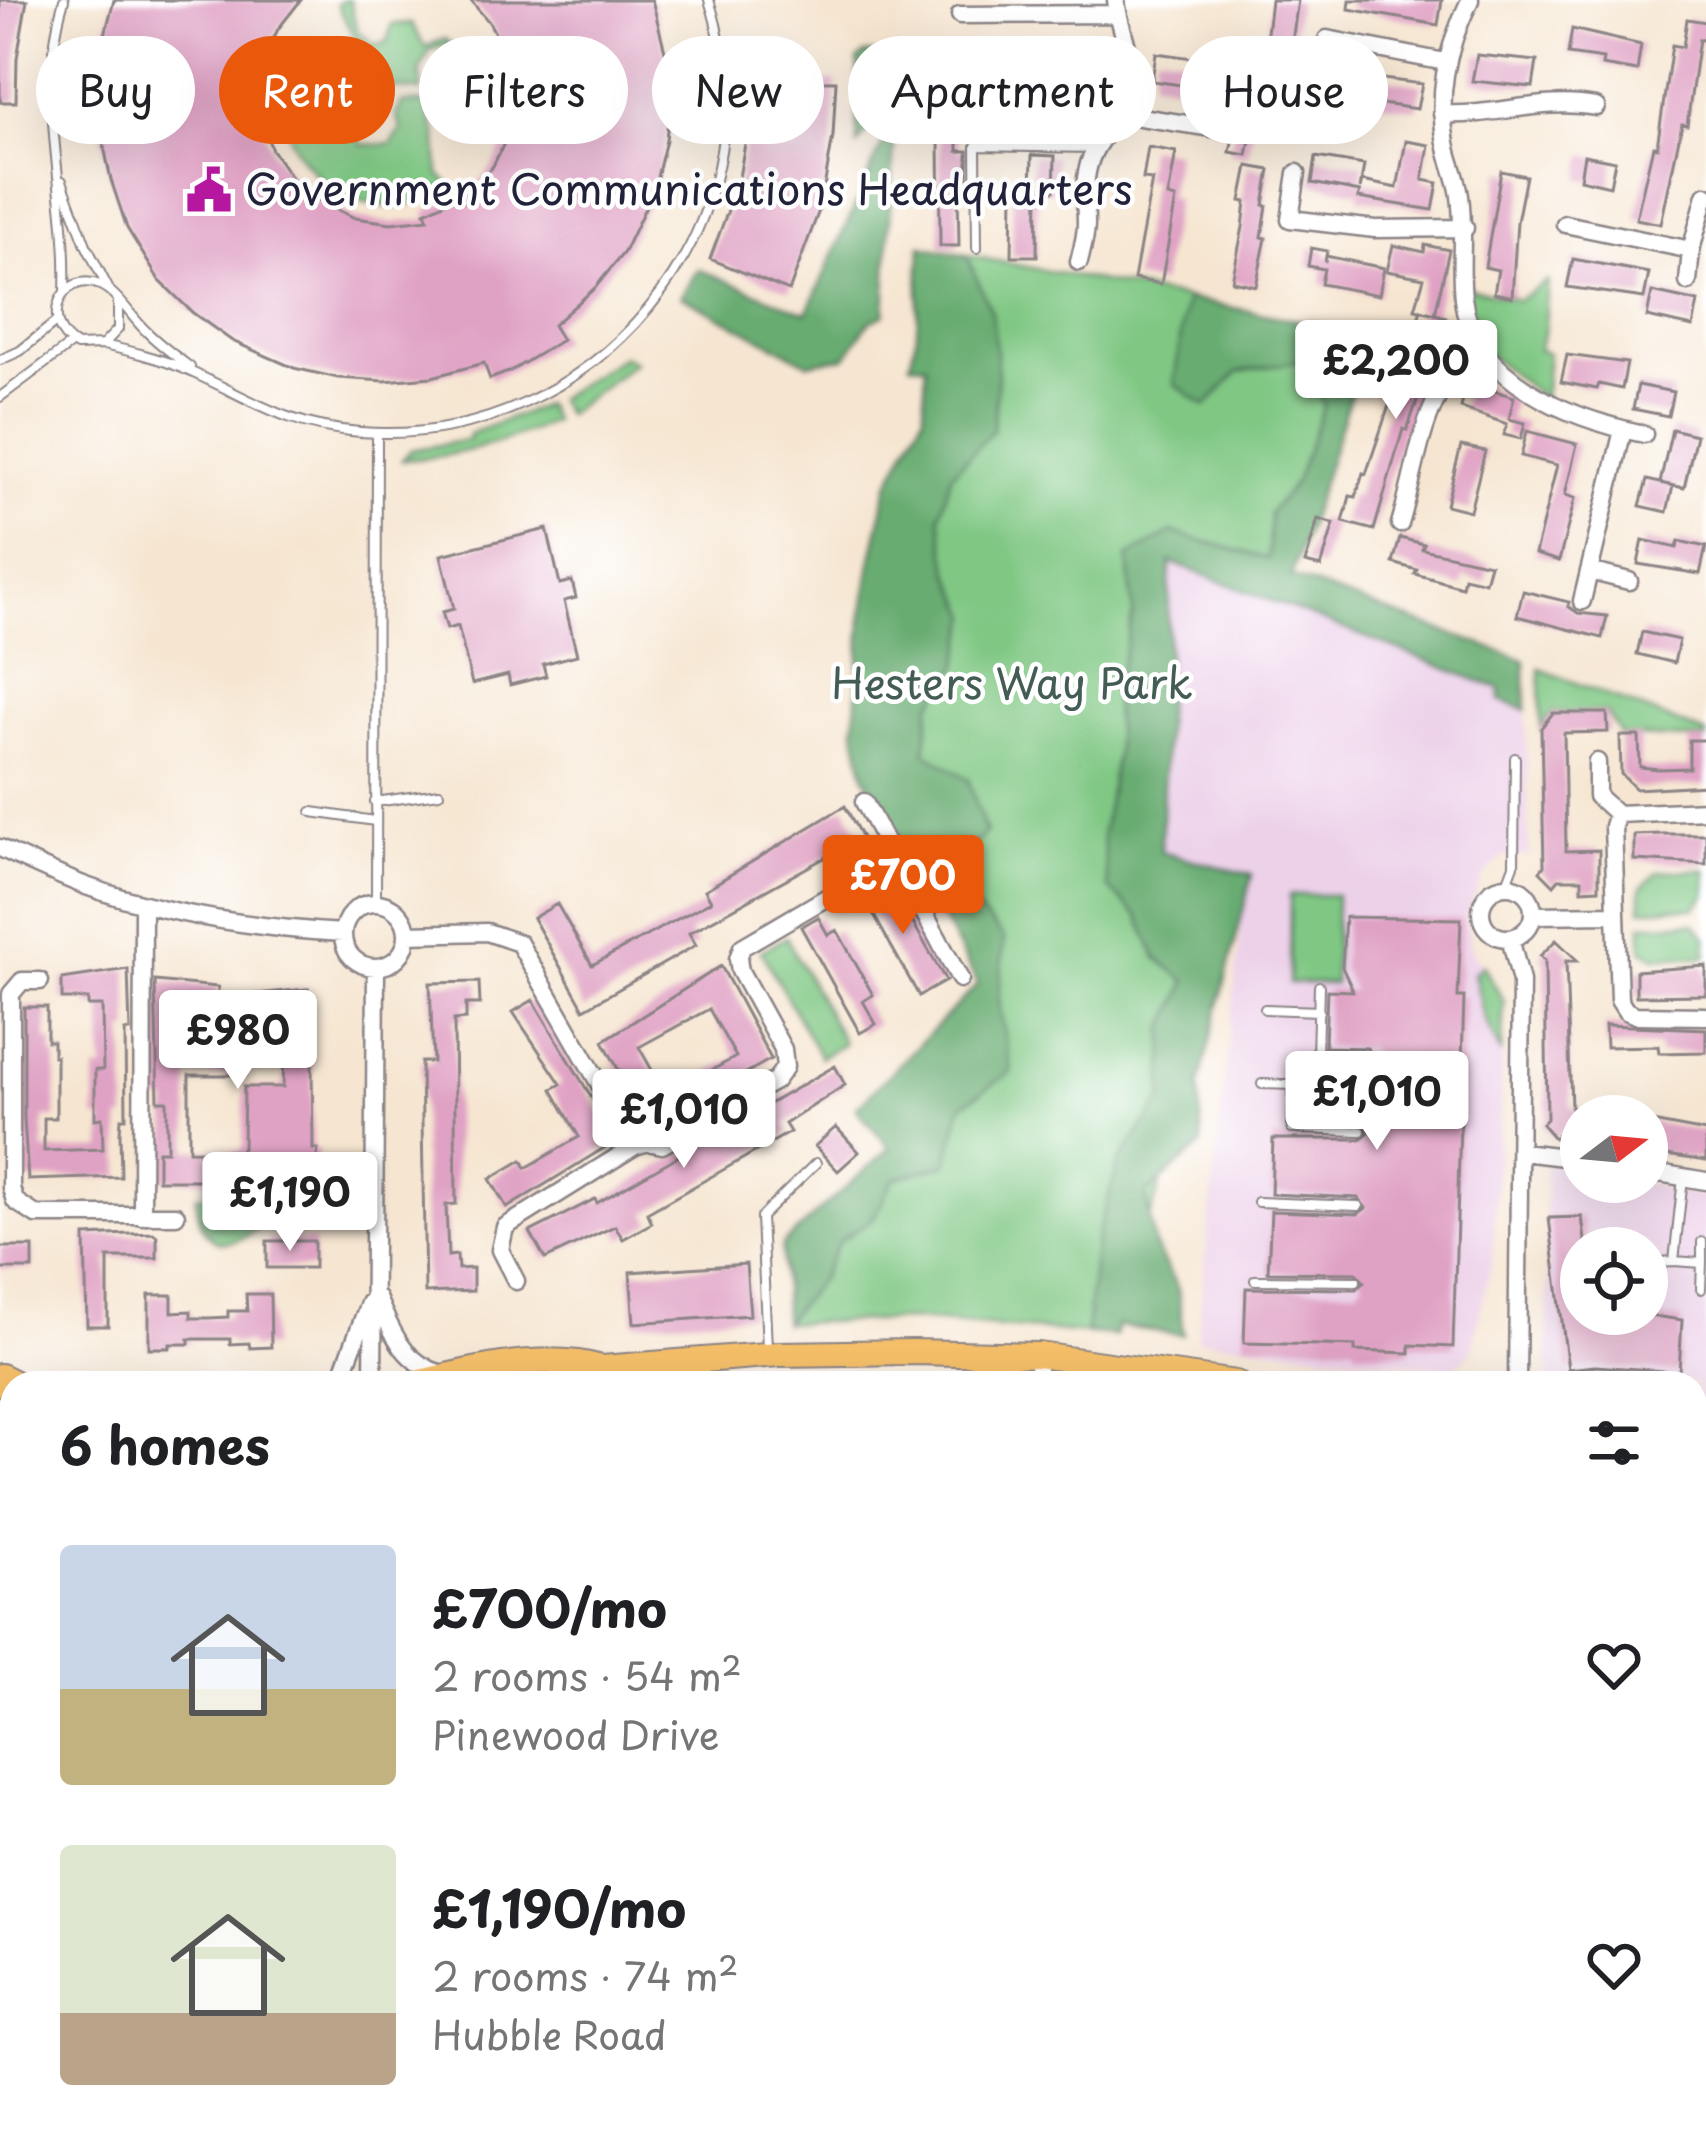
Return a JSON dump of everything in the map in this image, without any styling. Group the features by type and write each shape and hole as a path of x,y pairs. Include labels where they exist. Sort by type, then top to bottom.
{"main road":[{"path":"593,1371 768,1355 913,1352 1040,1355 1151,1371"},
{"path":"491,1371 578,1361 602,1368"}],"street":[{"path":"1470,0 1445,62 1442,114 1465,228 1463,300 1479,342 1496,365 1531,391 1569,411 1644,434"},
{"path":"960,15 1117,7"},
{"path":"1388,51 1445,62"},
{"path":"1442,114 1479,116 1545,103 1596,107"},
{"path":"1079,262 1086,225 1085,178 1098,144"},
{"path":"1297,172 1290,219 1375,230 1465,228"},
{"path":"1688,282 1706,195"},
{"path":"1564,224 1691,250"},
{"path":"1400,524 1428,412 1449,374 1479,342"},
{"path":"1582,601 1623,430"},
{"path":"1589,571 1629,581"},
{"path":"1597,761 1598,796 1617,814 1706,810"},
{"path":"864,802 960,979"},
{"path":"1617,814 1614,914 1622,1006 1636,1015 1706,1016"},
{"path":"0,848 85,886 143,904 269,929 343,933"},
{"path":"516,1280 500,1250 505,1227 635,1147 648,1142 662,1145 780,1077 786,1055 740,971 742,947 894,858"},
{"path":"1506,886 1526,895 1534,915 1527,930 1510,938 1488,931 1480,910 1488,894 1506,886"},
{"path":"376,903 394,909 407,934 394,961 376,967 365,966 349,953 343,933 350,915 376,903"},
{"path":"142,1216 143,904"},
{"path":"1534,915 1614,914"},
{"path":"407,934 487,932 519,944 635,1147"},
{"path":"1510,938 1521,981 1517,1371"},
{"path":"373,1371 376,967"},
{"path":"40,980 22,981 10,994 12,1195 20,1207 36,1216 176,1215"},
{"path":"1522,1152 1560,1157"},
{"path":"1668,1174 1706,1181"},
{"path":"374,1291 398,1345 431,1371"},
{"path":"344,1371 374,1291"},
{"path":"1038,1371 1040,1355"}],"lane":[{"path":"64,0 49,88 64,222 65,293 56,322 71,344 103,345 152,356 278,415 377,434 462,425 531,401 592,365 651,307 686,254 706,207 720,143 726,95 721,46 709,0"},
{"path":"977,248 976,146 1095,148"},
{"path":"56,163 86,244 110,292 155,339 210,382"},
{"path":"65,293 83,283 98,284 110,292"},
{"path":"103,345 118,329 118,302"},
{"path":"0,360 20,351 56,322"},
{"path":"0,397 71,344"},
{"path":"376,903 377,434"},
{"path":"1506,886 1514,865 1515,758"},
{"path":"375,802 439,793"},
{"path":"312,812 375,821"},
{"path":"1319,986 1317,1055 1366,1056"},
{"path":"1265,1010 1319,1011"},
{"path":"1262,1084 1293,1085 1292,1129 1361,1131"},
{"path":"768,1355 760,1216 816,1163"},
{"path":"1674,1261 1683,1177"},
{"path":"1258,1202 1358,1206"},
{"path":"1701,1289 1702,1242"},
{"path":"1668,1261 1702,1263"},
{"path":"1255,1280 1355,1281"}],"shaded area":[{"path":"1170,561 1291,577 1525,660 1529,856 1503,857 1483,877 1465,917 1474,956 1490,971 1505,1011 1492,1260 1471,1352 1449,1368 1197,1339 1246,879 1161,853"},
{"path":"1545,1160 1560,1163 1560,1203 1668,1203 1668,1188 1706,1197 1706,1371 1549,1371"}],"green space":[{"path":"350,0 357,31 363,36 354,36 337,4"},
{"path":"392,24 412,24 419,36 419,91 395,88 395,36 389,36"},
{"path":"402,103 419,103 419,144 437,144 439,174 450,184 417,202 388,206 361,201 335,189 294,144 395,144 401,130 396,115"},
{"path":"883,144 892,144 885,314 869,322 846,357 808,363 681,296 698,269 807,313"},
{"name":"Hesters Way Park","path":"921,246 1370,335 1291,577 1170,561 1161,852 1252,875 1115,1336 914,1320 784,1323 782,1245 890,1148 856,1108 978,984 865,776 855,728 862,620 888,485 924,414 926,364 910,363 917,333"},
{"path":"921,246 967,256 992,313 998,374 993,430 951,475 940,517 949,570 970,615 958,668 931,704 925,752 968,779 986,833 960,858 973,905 1004,938 999,1002 1011,1072 962,1105 947,1164 894,1179 873,1219 839,1241 821,1278 784,1323 782,1245 890,1148 856,1108 978,984 865,776 855,728 862,620 888,485 924,414 926,364 910,363 917,333"},
{"path":"1548,281 1545,328 1538,350 1548,353 1544,399 1487,354 1462,286 1518,300"},
{"path":"1186,299 1370,335 1291,577 1525,660 1526,710 1500,700 1500,689 1170,562 1161,852 1252,875 1199,1085 1202,1145 1146,1194 1154,1245 1178,1289 1183,1335 1117,1326 1115,1336 1086,1333 1096,1239 1119,1162 1163,1099 1165,1028 1187,982 1157,958 1138,916 1108,888 1102,834 1116,752 1114,694 1133,614 1128,557 1172,532 1268,559 1270,512 1295,482 1324,405 1301,361 1238,372 1206,406 1174,384"},
{"path":"623,356 635,362 566,415 556,399"},
{"path":"545,405 553,421 516,436 461,452 402,460 411,450 469,440 469,434"},
{"path":"1540,669 1706,734 1706,740 1620,736 1607,713 1553,713 1541,728"},
{"path":"1706,870 1706,896 1695,908 1641,909 1641,888 1659,871"},
{"path":"1290,895 1336,895 1334,984 1289,983"},
{"path":"1694,923 1706,937 1706,957 1655,957 1642,949 1642,924"},
{"path":"786,937 844,1044 820,1057 761,951"},
{"path":"1483,965 1504,1001 1501,1054 1484,1017 1474,973"},
{"path":"320,1191 321,1225 267,1225 232,1242 207,1233 196,1196"}],"building":[{"path":"0,0 27,0 17,58 16,102 0,102"},
{"name":"Government Communications Headquarters","path":"114,0 301,0 275,36 219,36 219,144 270,144 293,180 321,202 355,218 391,223 428,219 425,212 459,196 463,202 493,166 504,144 628,144 628,36 496,36 470,0 652,0 661,36 652,36 652,144 665,144 654,189 624,252 595,288 553,325 562,340 490,379 484,363 432,377 338,378 294,368 232,341 159,280 127,228 104,144 195,144 195,36 105,36"},
{"path":"1271,0 1298,0 1293,36 1267,36"},
{"path":"1350,0 1442,0 1438,25 1349,9"},
{"path":"1687,19 1706,22 1706,41 1699,39 1687,125 1682,124 1661,224 1636,219 1653,146 1657,147 1672,45 1683,47"},
{"path":"1572,29 1641,45 1637,71 1568,54"},
{"path":"1156,53 1180,56 1180,85 1156,82"},
{"path":"1477,55 1537,61 1533,87 1472,81"},
{"path":"1388,80 1422,84 1417,109 1388,105"},
{"path":"824,81 836,81 833,136 821,205 789,291 710,259 738,183 745,144 824,144"},
{"path":"1406,141 1429,145 1423,180 1438,183 1433,210 1358,198 1360,192 1312,183 1316,157 1364,165 1360,189 1362,181 1397,188"},
{"path":"939,144 958,144 958,151 968,151 968,187 958,187 959,246 940,246"},
{"path":"1232,144 1249,144 1247,155 1230,152"},
{"path":"1148,147 1176,152 1168,197 1176,199 1161,284 1134,279 1152,180 1143,179"},
{"path":"1032,155 1055,156 1054,191 1038,191 1037,256 1012,256 1013,191 1031,191"},
{"path":"1584,155 1615,161 1610,186 1580,179"},
{"path":"1248,166 1270,170 1262,237 1266,238 1256,286 1232,281"},
{"path":"1501,171 1526,176 1517,222 1512,297 1494,293 1498,270 1485,267"},
{"path":"1393,245 1424,252 1425,245 1449,250 1435,314 1415,309 1424,278 1387,271"},
{"path":"1311,248 1327,251 1326,256 1384,268 1379,295 1321,284 1324,269 1308,266"},
{"path":"1573,259 1649,273 1644,298 1567,287"},
{"path":"1652,292 1698,302 1693,327 1647,317"},
{"path":"1421,310 1446,317 1407,430 1403,429 1374,530 1343,522 1350,496 1356,497 1366,474"},
{"path":"1567,355 1627,363 1622,389 1561,382"},
{"path":"1467,382 1514,397 1509,419 1525,423 1521,439 1504,435 1507,424 1461,408"},
{"path":"1638,385 1673,392 1668,416 1633,409"},
{"path":"1672,429 1696,435 1684,488 1660,483"},
{"path":"1527,431 1577,444 1565,495 1575,498 1559,561 1535,554 1557,465 1521,456"},
{"path":"1461,446 1485,451 1470,511 1446,505"},
{"path":"1647,480 1673,486 1667,512 1640,506"},
{"path":"1318,519 1334,524 1321,567 1305,563"},
{"path":"547,529 560,584 572,581 576,598 564,601 577,655 543,664 546,676 510,685 508,675 472,684 458,626 447,629 442,612 454,609 441,555"},
{"path":"1400,538 1424,544 1422,549 1490,564 1485,582 1464,577 1462,587 1393,563"},
{"path":"1643,540 1677,548 1679,541 1706,547 1700,574 1638,564"},
{"path":"1523,591 1569,602 1578,613 1607,616 1602,638 1517,616"},
{"path":"1642,632 1679,640 1674,663 1637,654"},
{"path":"1553,713 1607,713 1608,732 1564,733 1566,851 1599,850 1599,889 1582,890 1582,879 1559,879 1554,885 1540,871 1544,866 1541,728"},
{"path":"1620,736 1639,736 1640,767 1658,769 1689,768 1689,740 1706,740 1706,785 1636,789 1621,774"},
{"path":"845,806 867,847 840,861 835,852 689,933 696,945 584,1009 533,918 557,904 592,965 711,901 705,890"},
{"path":"1706,834 1706,864 1634,860 1634,835"},
{"path":"887,877 946,981 919,996 861,892"},
{"path":"818,917 828,935 837,930 873,995 863,1001 876,1024 860,1033 801,927"},
{"path":"1345,917 1461,919 1458,997 1464,997 1453,1347 1410,1345 1410,1353 1355,1351 1355,1346 1244,1343 1246,1288 1356,1289 1364,1282 1356,1273 1268,1272 1271,1211 1358,1214 1366,1208 1358,1198 1271,1194 1273,1139 1361,1139 1369,1132 1362,1123 1300,1121 1296,1065 1367,1064 1374,1057 1367,1048 1325,1047 1327,990 1353,991 1342,967"},
{"path":"1556,940 1578,961 1566,961 1571,1095 1560,1095 1560,1134 1554,1138 1542,1124 1547,1119 1545,960 1540,956"},
{"path":"721,966 771,1059 730,1082 732,1086 650,1128 603,1041","holes":["709,1009 736,1057 666,1095 639,1047"]},
{"path":"1706,966 1706,995 1636,996 1636,971"},
{"path":"128,969 130,1031 125,1031 121,1177 28,1180 24,1007 47,1007 47,1041 53,1041 56,1056 56,1118 44,1118 44,1151 103,1149 102,1118 95,1119 95,1070 103,1070 102,1006 88,1006 88,999 62,999 62,979"},
{"path":"155,981 218,987 218,1009 196,1009 196,1018 180,1018 180,1052 246,1052 246,1075 189,1075 189,1150 239,1151 243,1147 244,1087 283,1087 285,1026 269,1026 269,1017 246,1017 246,995 308,989 313,1149 318,1149 314,1180 158,1180 158,1151 167,1151 167,1101 158,1101"},
{"path":"479,982 480,1004 466,1004 466,1019 454,1020 456,1204 446,1205 448,1256 457,1255 458,1269 473,1268 473,1291 425,1293 421,1062 433,1062 430,983"},
{"path":"533,1000 617,1140 507,1208 490,1179 522,1160 526,1168 579,1137 552,1089 561,1084 513,1012"},
{"path":"1605,1025 1706,1029 1706,1052 1606,1047"},
{"path":"835,1066 845,1085 785,1124 790,1132 647,1213 652,1223 623,1239 615,1226 545,1259 530,1232 595,1199 597,1203"},
{"path":"1668,1125 1706,1132 1706,1161 1668,1155"},
{"path":"836,1127 859,1152 838,1171 815,1146"},
{"path":"1582,1217 1583,1227 1560,1227 1560,1305 1549,1218"},
{"path":"153,1233 157,1258 108,1258 108,1326 87,1326 85,1236"},
{"path":"267,1241 314,1241 314,1268 267,1268"},
{"path":"0,1247 33,1247 33,1269 0,1269"},
{"path":"746,1264 750,1315 634,1323 630,1272"},
{"path":"246,1294 270,1294 271,1347 250,1348 249,1343 230,1344 230,1339 189,1339 189,1344 149,1348 149,1295 172,1295 172,1312 191,1311 191,1318 209,1318 247,1311"},
{"path":"1668,1318 1682,1320 1679,1371 1568,1369 1564,1335 1668,1335"}],"place":[{"name":"Government Communications Headquarters","path":"209,190"}]}
